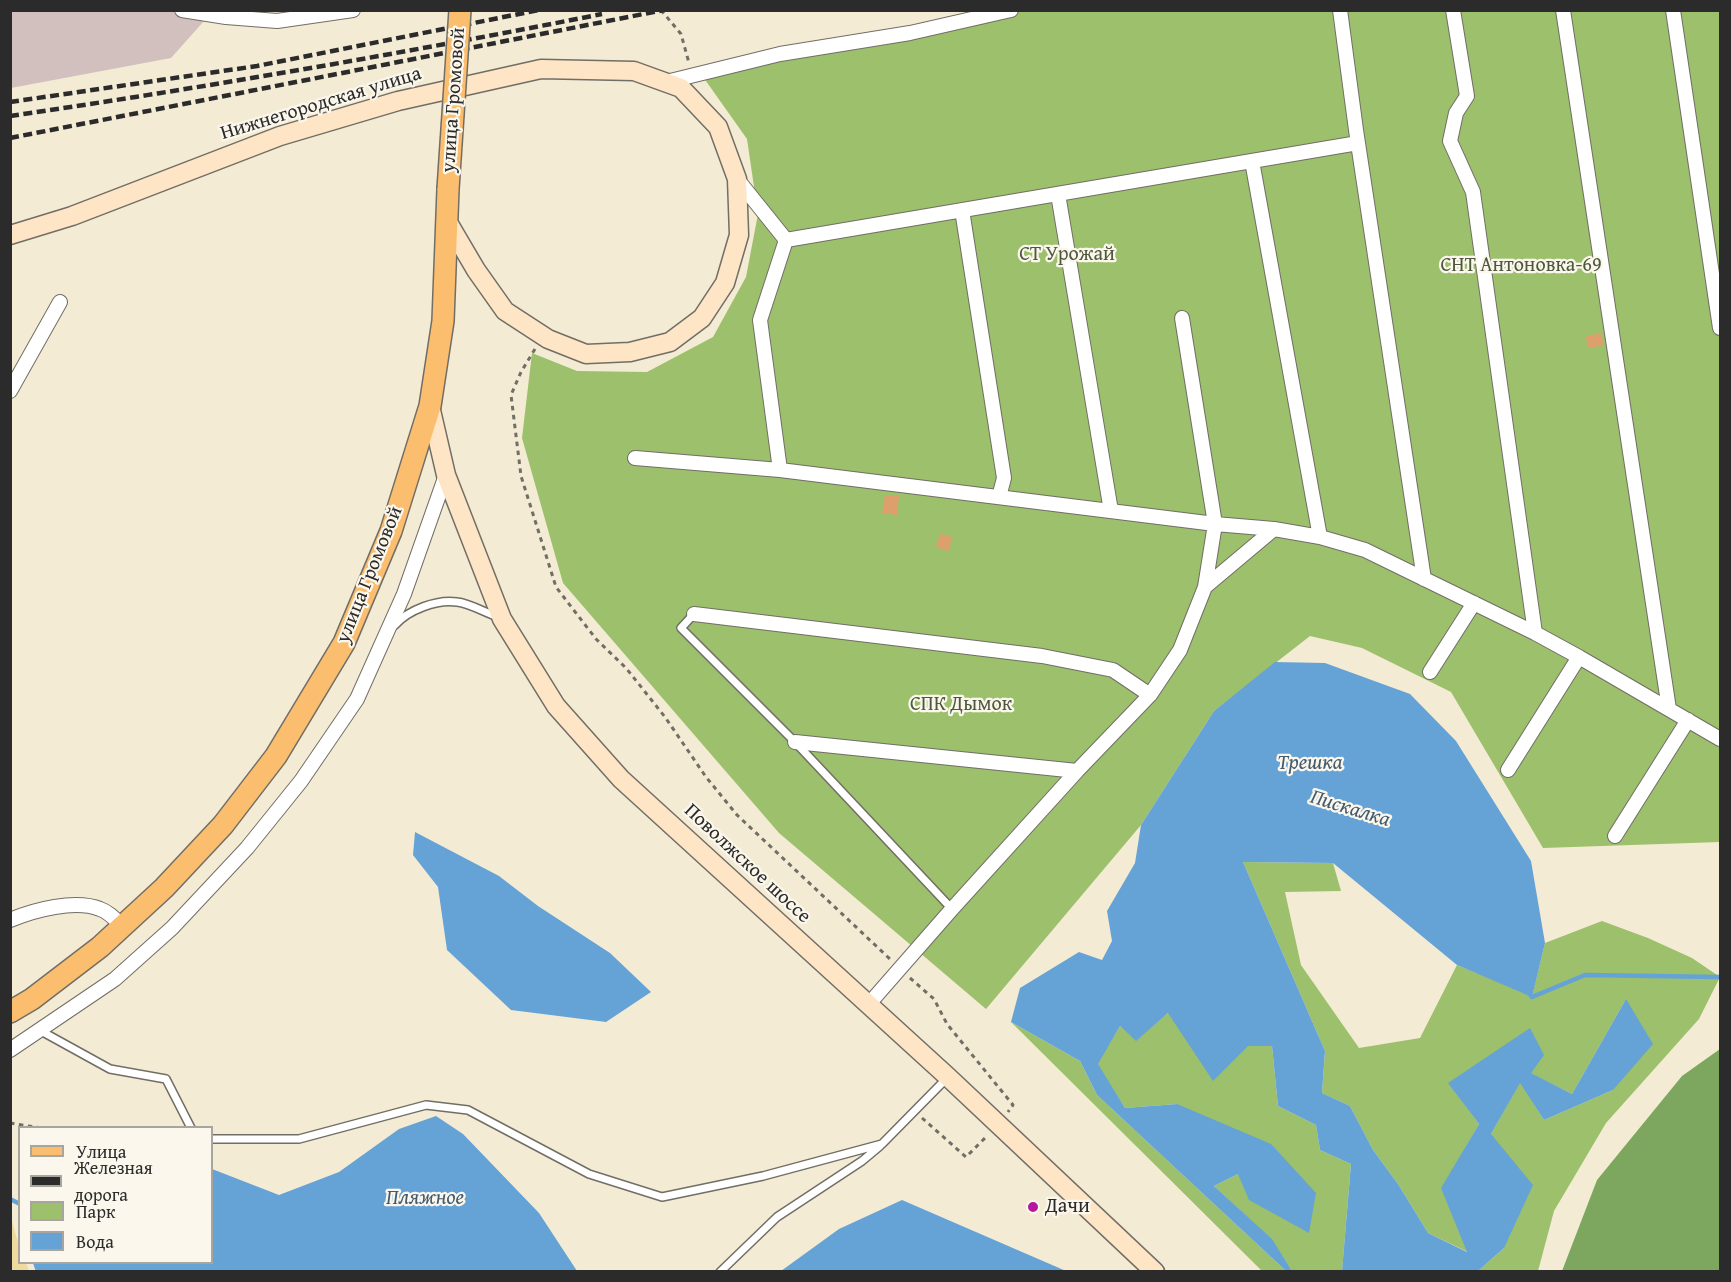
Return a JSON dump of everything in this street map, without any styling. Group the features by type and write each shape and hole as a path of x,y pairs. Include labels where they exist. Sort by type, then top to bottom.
{"main road":[{"name":"улица Громовой","path":"10,1012 32,999 100,947 164,888 223,825 276,756 344,643 391,531 430,406 443,321 446,219 459,10"},
{"name":"Нижнегородская улица","path":"10,235 72,216 280,136 398,101 541,69 634,70 681,88 718,127 737,179 739,235 725,284 702,318 670,342 630,352 586,354 543,336 506,311 476,270 446,219"},
{"name":"Поволжское шоссе","path":"430,406 446,475 502,619 556,706 621,779 948,1077 1155,1272"}],"street":[{"path":"182,10 277,21 353,10"},
{"path":"666,82 780,54 910,33 1011,10"},
{"path":"1340,10 1424,579"},
{"path":"1453,10 1467,96 1456,113 1450,141 1473,192 1535,633"},
{"path":"1563,10 1668,709"},
{"path":"1673,10 1720,328"},
{"path":"786,240 1358,143"},
{"path":"1252,161 1320,537"},
{"path":"737,179 786,240"},
{"path":"1058,194 1111,511"},
{"path":"962,210 1005,478 999,497"},
{"path":"780,470 760,320 786,240"},
{"path":"10,391 60,302"},
{"path":"868,1005 1077,771 1150,695 1180,650 1205,587 1215,524 1182,318"},
{"path":"635,458 780,470 1215,524 1274,529 1320,537 1365,550 1535,633 1720,739"},
{"path":"10,1050 115,979 172,928 247,848 301,781 357,699 404,594 446,475"},
{"path":"1205,587 1274,529"},
{"path":"1430,672 1474,603"},
{"path":"694,614 1042,656 1113,670 1150,695"},
{"path":"1508,770 1579,657"},
{"path":"1615,836 1688,720"},
{"path":"795,742 1077,771"},
{"path":"10,920 27,913 76,904 99,908 110,914 122,926"}],"lane":[{"path":"384,638 400,619 428,604 457,602 502,619"},
{"path":"694,614 681,628 795,742 952,909"},
{"path":"41,1031 110,1069 166,1079 190,1126"},
{"path":"720,1272 777,1217 862,1161 882,1144 948,1077"},
{"path":"213,1139 299,1140 426,1105 468,1110 589,1174 662,1197 763,1176 882,1144"}],"path":[{"path":"661,10 681,34 692,76"},
{"path":"543,336 521,372 511,395 520,476 556,587 596,639 626,668 665,717 706,777 737,815 934,999 947,1024 1014,1105 999,1125 966,1157 914,1111"},
{"path":"10,1123 29,1126"}],"shaded area":[{"path":"11,11 213,11 171,58 11,88"}],"green space":[{"path":"1012,11 1720,11 1720,842 1543,848 1451,692 1362,648 1310,636 1214,711 1141,825 986,1009 779,833 563,583 522,438 532,353 577,371 647,372 713,337 746,277 758,214 747,139 701,74"},
{"path":"1243,862 1333,863 1341,891 1285,892 1301,965 1359,1048 1420,1038 1457,965 1532,996 1545,943 1602,921 1692,958 1720,977 1699,1019 1606,1123 1554,1211 1538,1271 1478,1271 1504,1248 1491,1134 1520,1082 1544,1120 1613,1090 1626,999 1572,1094 1530,1073 1449,1083 1479,1124 1442,1188 1468,1252 1428,1233 1398,1184 1373,1150 1350,1106 1322,1093 1325,1051"},
{"path":"1168,1013 1248,1046 1272,1046 1278,1106 1316,1125 1320,1150 1351,1164 1342,1271 1292,1271 1271,1239 1214,1186 1238,1174 1309,1233 1177,1104 1125,1108 1097,1064 1120,1026 1136,1040"},
{"path":"1011,1022 1080,1061 1097,1095 1286,1271 1262,1271"},
{"path":"1720,1049 1720,1271 1562,1271 1597,1180 1682,1076"}],"sand":[{"path":"10,1214 18,1242 18,1264 26,1264 29,1271 11,1271"}],"water":[{"name":"Трешка","path":"1275,662 1325,663 1410,694 1456,741 1531,861 1545,943 1532,997 1457,965 1333,863 1243,862 1325,1051 1322,1093 1350,1106 1373,1150 1398,1184 1428,1233 1467,1252 1441,1188 1479,1124 1448,1083 1530,1028 1544,1055 1531,1073 1572,1094 1626,999 1653,1044 1613,1090 1544,1120 1520,1083 1491,1134 1533,1185 1504,1248 1478,1271 1342,1271 1351,1164 1320,1150 1316,1125 1278,1106 1272,1046 1248,1046 1213,1081 1168,1013 1136,1041 1120,1026 1098,1064 1125,1108 1177,1104 1271,1144 1316,1193 1309,1233 1249,1200 1238,1174 1214,1186 1272,1239 1292,1271 1286,1271 1097,1095 1080,1061 1011,1022 1020,988 1079,952 1102,960 1112,941 1107,911 1135,863 1141,825 1214,711"},
{"path":"415,832 499,876 538,906 610,953 651,992 606,1022 511,1010 447,950 438,887 413,855"},
{"name":"Пляжное","path":"436,1116 463,1134 539,1213 577,1271 36,1272 33,1264 213,1264 213,1169 279,1195 339,1172 399,1129"},
{"path":"902,1200 1066,1271 781,1271 839,1229"}],"building":[{"path":"1601,333 1604,345 1588,348 1586,336"},
{"path":"885,495 899,496 897,515 882,513"},
{"path":"940,534 952,537 949,551 936,547"}],"waterway":[{"name":"Пискалка","path":"1528,992 1532,997 1585,975 1720,977"},
{"name":"Пискалка","path":"10,1199 18,1203"}],"railway":[{"path":"10,102 257,66 539,10"},
{"path":"10,138 664,10"},
{"path":"10,116 306,69 602,14"}],"place":[{"name":"Дачи","path":"1033,1207"}],"park label":[{"name":"СТ Урожай","path":"1067,255"},
{"name":"СНТ Антоновка-69","path":"1521,266"},
{"name":"СПК Дымок","path":"961,705"}]}
